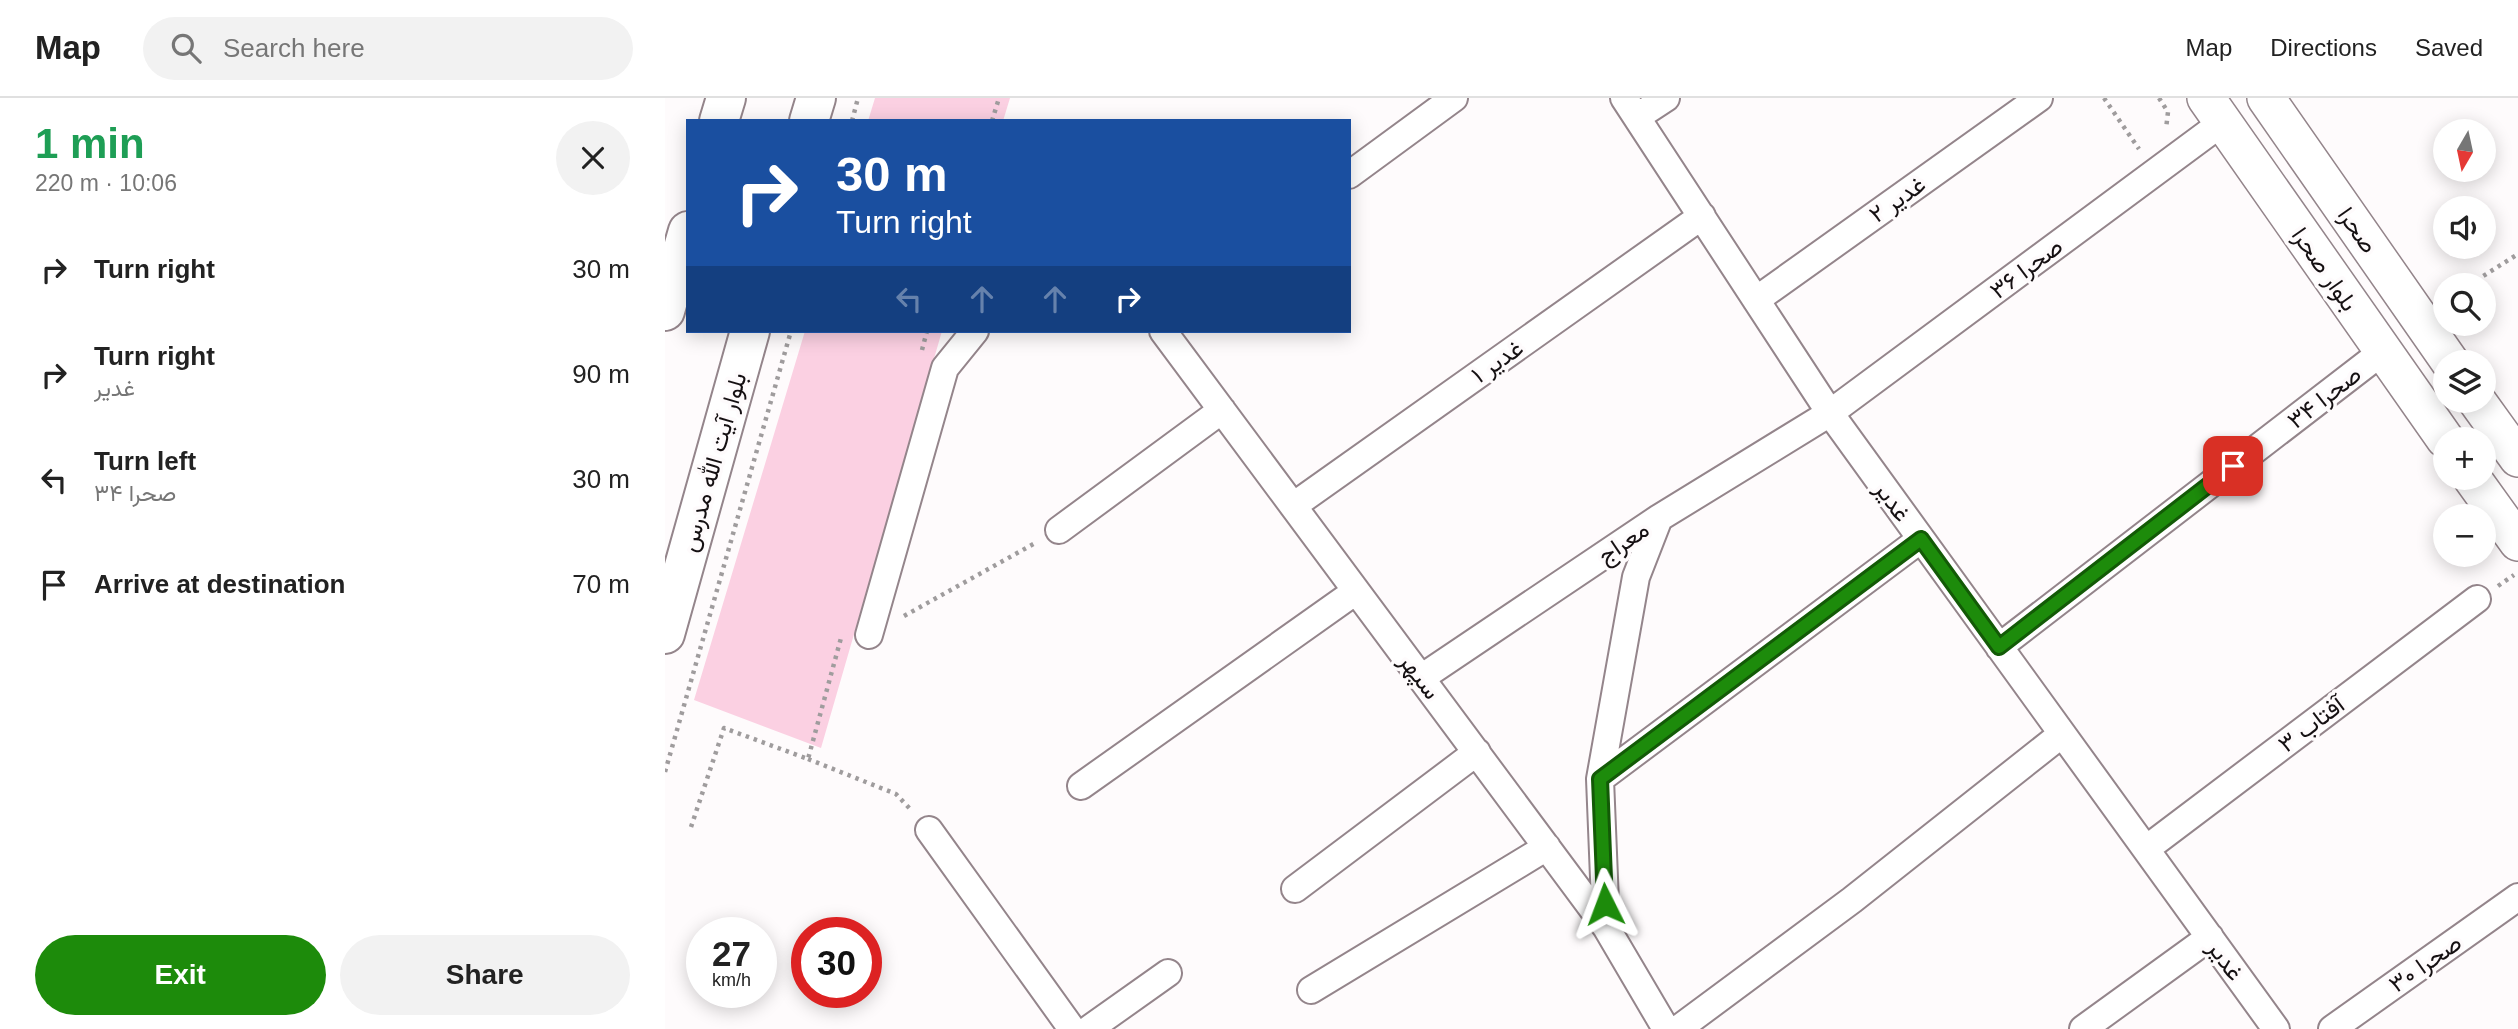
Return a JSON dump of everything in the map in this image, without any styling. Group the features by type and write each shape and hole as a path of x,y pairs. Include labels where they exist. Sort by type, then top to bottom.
{"main road":[{"path":"720,119 726,98"},
{"path":"810,119 815,98"},
{"name":"صحرا","path":"2266,98 2442,350"},
{"name":"بلوار صحرا","path":"2215,110 2436,427"},
{"path":"665,311 686,238"},
{"name":"بلوار آیت الله مدرس","path":"665,634 749,333"},
{"path":"2486,413 2518,458"},
{"path":"2481,490 2518,542"}],"street":[{"path":"1351,174 1454,98"},
{"path":"1631,108 1666,98"},
{"name":"غدیر ۲","path":"1756,300 2039,98"},
{"name":"غدیر","path":"1631,108 1830,413 2276,1029"},
{"name":"صحرا ۳۶","path":"1830,413 2154,173 2215,110"},
{"name":"غدیر ۱","path":"1293,506 1702,216"},
{"path":"869,635 945,368 973,333"},
{"name":"سپهر","path":"1164,333 1606,927 1666,1029"},
{"name":"صحرا ۳۴","path":"1999,647 2382,352"},
{"path":"1059,530 1222,410"},
{"name":"معراج","path":"1421,678 1659,518 1830,413"},
{"path":"1606,927 1600,779 1636,577 1659,518"},
{"path":"1600,779 1921,539"},
{"path":"1081,786 1356,591"},
{"name":"آفتاب ۳","path":"2146,849 2477,599"},
{"path":"1678,1029 1852,900 2062,734"},
{"path":"1295,889 1476,752"},
{"path":"929,830 1072,1029"},
{"path":"1311,990 1547,848"},
{"name":"صحرا ۳۰","path":"2332,1029 2518,897"},
{"path":"2083,1029 2210,937"},
{"path":"1089,1029 1168,973"}],"path":[{"path":"853,119 858,98"},
{"path":"993,119 999,98"},
{"path":"2104,98 2154,173"},
{"path":"2159,98 2168,112 2165,134"},
{"path":"2488,273 2518,254"},
{"path":"665,772 791,333"},
{"path":"919,360 926,333"},
{"path":"869,635 1059,530"},
{"path":"808,759 843,630"},
{"path":"691,827 724,728 896,794 929,830"}],"shaded area":[{"path":"875,98 1010,98 1004,119 869,119"},
{"path":"804,333 941,333 821,748 694,700"}],"route":[{"path":"1605,904 1600,779 1921,539 1999,647 2233,466"}]}
